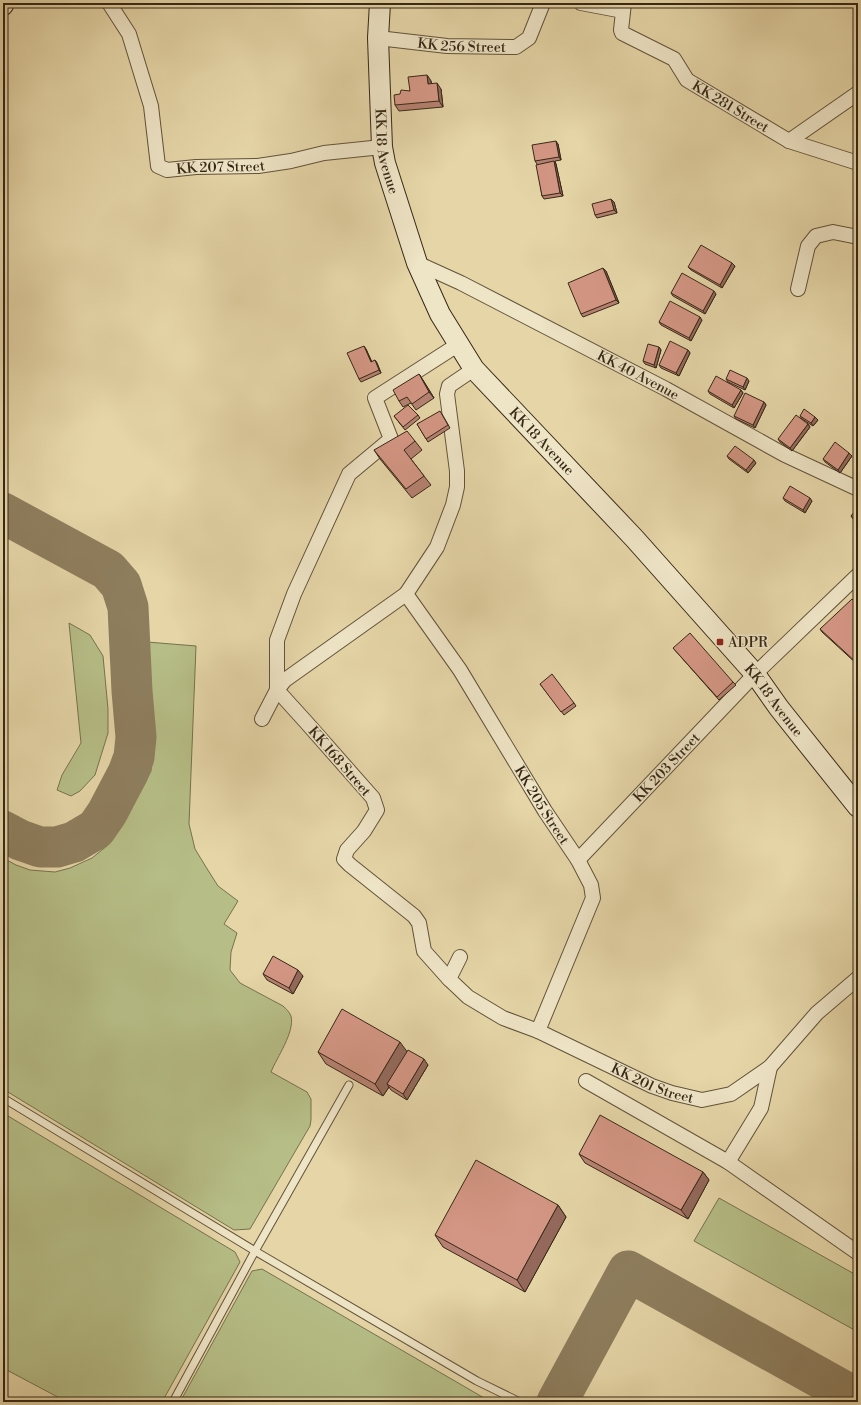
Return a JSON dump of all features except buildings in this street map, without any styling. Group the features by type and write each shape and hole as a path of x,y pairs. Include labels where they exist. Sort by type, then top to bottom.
{"main road":[{"name":"KK 18 Avenue","path":"380,3 378,38 382,147 387,169 417,263 440,314 474,369 634,538 755,674 779,708 858,807"}],"street":[{"name":"KK 207 Street","path":"109,3 129,34 151,106 158,166 167,170 196,167 258,166 291,161 324,153 382,147"},
{"name":"KK 256 Street","path":"378,38 447,46 516,47 529,38 543,3"},
{"path":"581,3 624,7"},
{"name":"KK 281 Street","path":"624,7 621,30 622,33 674,59 687,80 788,141 858,163"},
{"path":"788,141 858,93"},
{"path":"798,289 808,246 816,236 833,232 858,237"},
{"name":"KK 40 Avenue","path":"417,263 461,283 666,389 785,455 858,489"},
{"path":"277,690 277,640 294,594 349,474 391,439 375,398 459,344"},
{"path":"262,718 277,690 285,680 406,594 437,547 453,505 457,487 457,471 447,394 450,386 474,369"},
{"name":"KK 203 Street","path":"578,860 755,674 858,575"},
{"name":"KK 205 Street","path":"406,594 460,670 545,811 578,860 591,885 593,898 538,1031"},
{"name":"KK 168 Street","path":"277,690 317,733 373,798 376,804 377,810 364,831 346,850 344,859 414,916 419,923 424,951 449,979"},
{"path":"449,979 460,957"},
{"name":"KK 201 Street","path":"449,979 468,997 503,1018 538,1031 652,1086 672,1093 702,1100 731,1094 770,1067 817,1013 858,978"},
{"path":"728,1162 761,1108 770,1067"},
{"path":"586,1081 728,1162 858,1253"}],"lane":[{"path":"173,1402 255,1251 349,1085"},
{"path":"3,1098 255,1251 477,1382 520,1402"}],"green space":[{"path":"69,623 90,635 103,656 108,709 108,733 95,775 80,791 71,796 57,790 62,775 81,743"},
{"path":"147,642 196,646 189,824 195,849 218,886 238,901 224,924 237,933 231,952 230,970 240,983 283,1006 291,1016 292,1022 288,1037 271,1072 307,1092 311,1099 310,1126 250,1229 234,1230 3,1089 3,858 30,870 55,872 70,868 92,858 108,845 151,771 153,752"},
{"path":"3,1113 235,1252 240,1262 162,1402 67,1402 3,1368"},
{"path":"719,1198 858,1276 858,1332 694,1241"},
{"path":"262,1269 491,1402 180,1402 252,1271"}],"taxiway":[{"path":"3,513 108,570 121,585 128,607 136,737 134,757 128,773 107,813 96,829 74,842 57,847 40,847 20,840 3,831"},
{"path":"557,1402 628,1271 858,1399"}],"place":[{"name":"ADPR","path":"720,642"}]}
